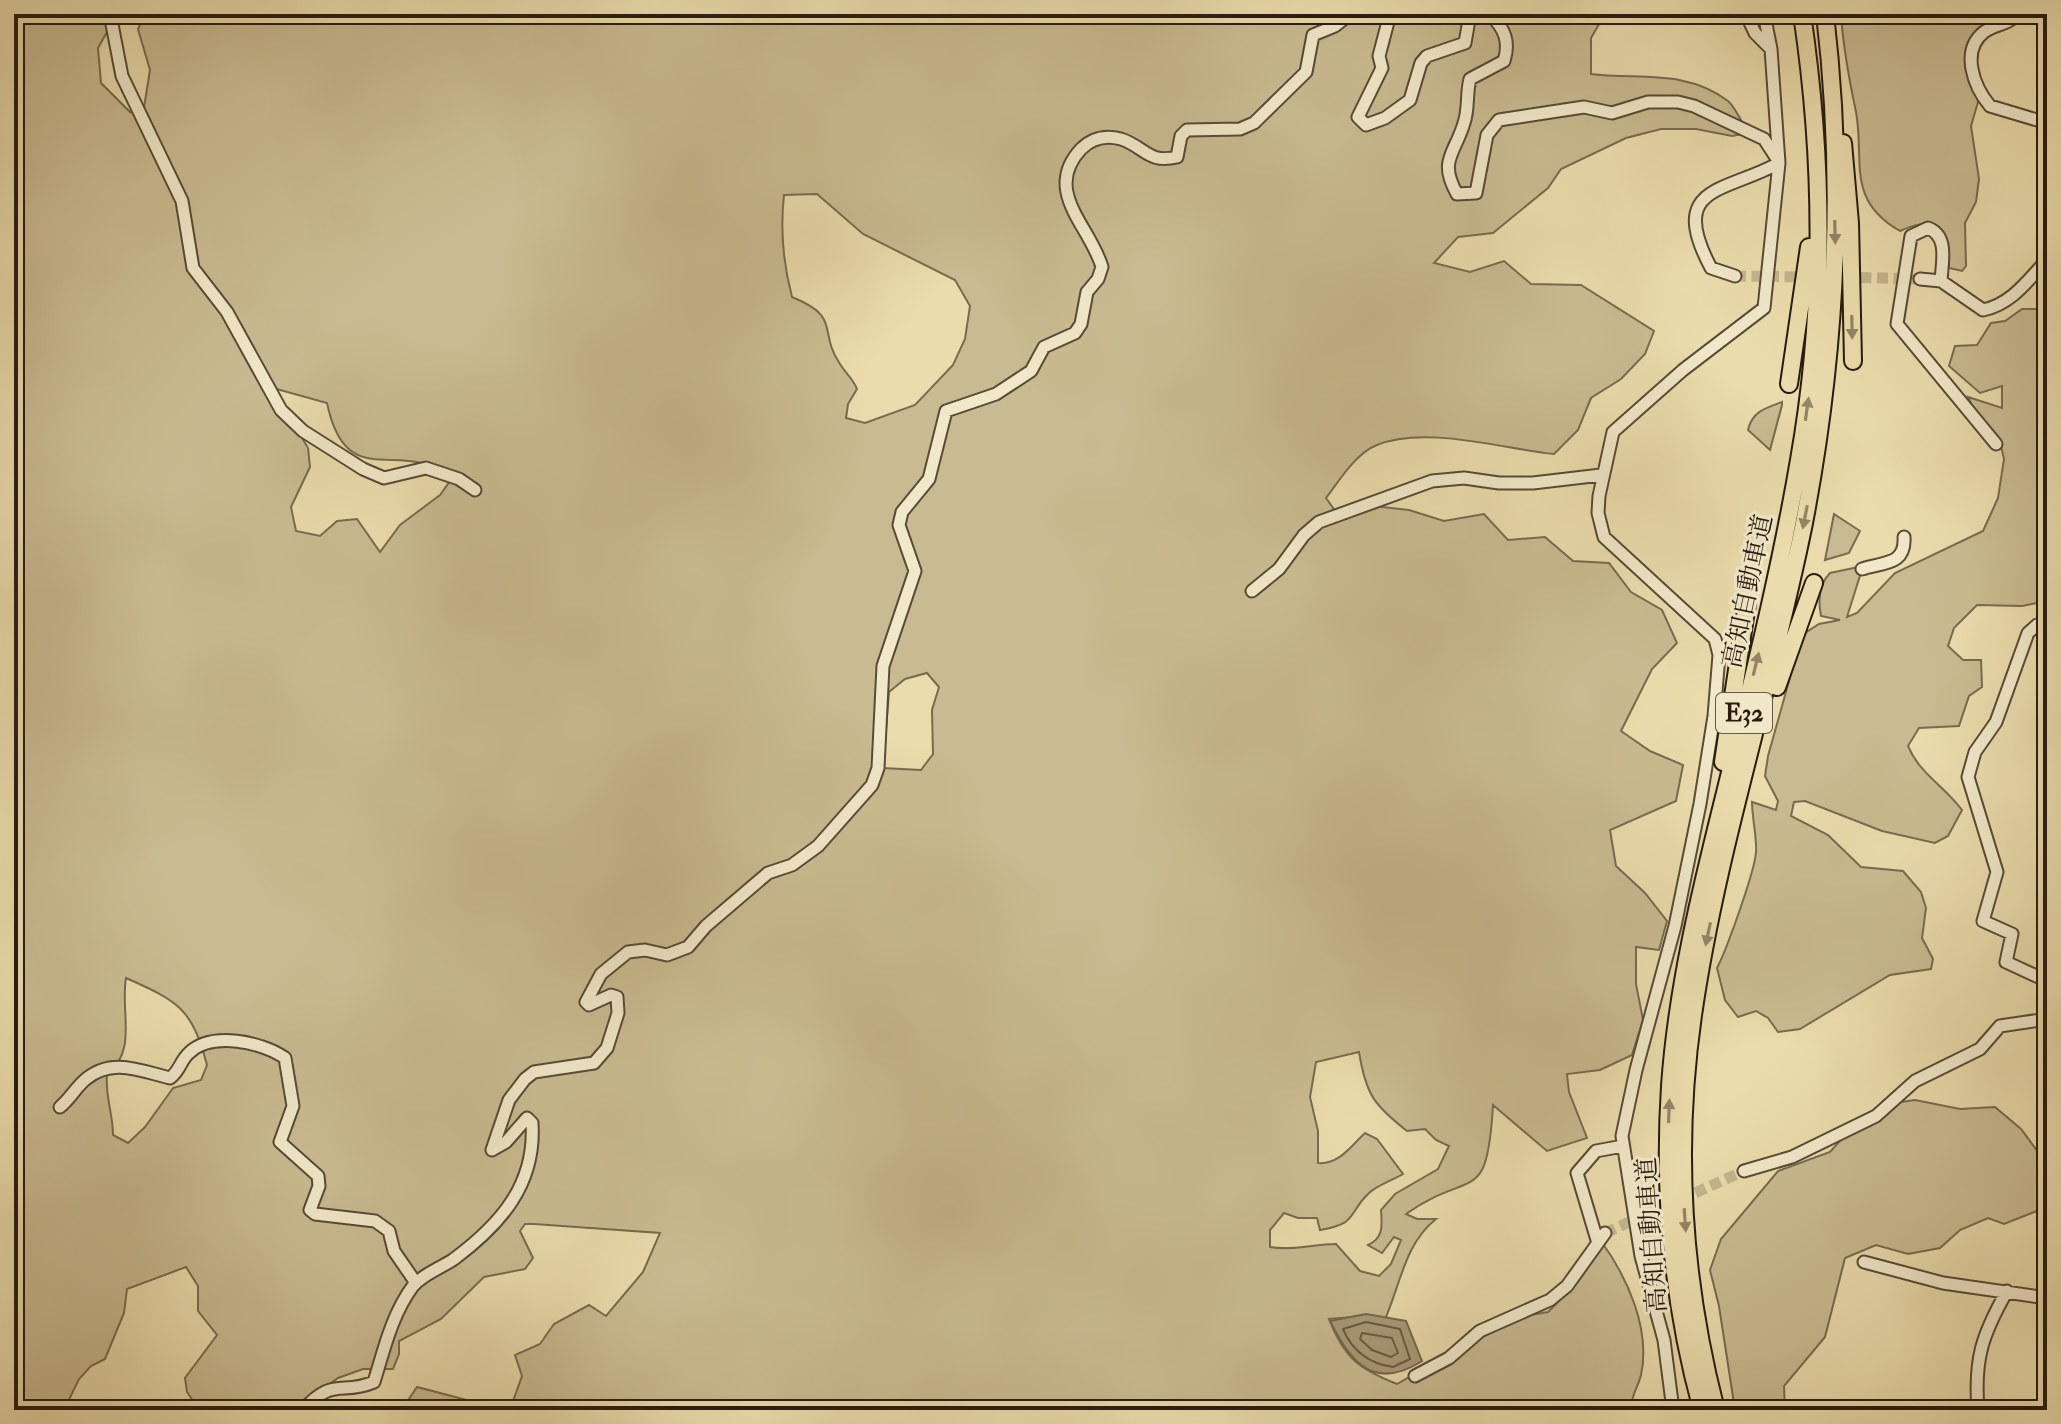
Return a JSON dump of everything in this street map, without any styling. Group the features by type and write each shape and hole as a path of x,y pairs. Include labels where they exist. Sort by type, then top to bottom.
{"highway":[{"name":"高知自動車道","path":"1716,1410 1697,1324 1689,1266 1683,1149 1692,1016 1709,892 1775,586 1810,388 1819,245 1818,158 1802,14"},
{"name":"高知自動車道","path":"1702,1410 1683,1327 1675,1269 1668,1149 1677,1018 1790,588 1826,390 1835,248 1830,55 1825,14"},
{"path":"1830,55 1849,210 1853,361"},
{"path":"1789,384 1809,246 1810,71"},
{"path":"1709,892 1814,583"},
{"path":"1709,892 1747,604"}],"street":[{"path":"110,14 122,76 182,201 193,268 227,312 281,410 303,431 363,469 384,478 426,468 459,479 475,490"},
{"path":"303,1410 327,1389 363,1387 374,1382 391,1326 416,1283 489,1230 511,1207 525,1182 532,1123 527,1118 506,1142 498,1148 491,1147 509,1100 534,1072 594,1063 607,1048 618,1013 617,997 611,995 589,1005 586,1002 589,990 610,963 628,952 645,950 667,955 688,947 706,926 768,873 792,865 818,846 872,785 878,768 883,666 915,571 899,525 902,512 929,479 946,411 996,394 1031,371 1044,347 1067,338 1081,324 1087,292 1098,279 1102,267 1098,253 1066,194 1069,166 1083,148 1097,138 1109,136 1126,141 1159,160 1166,160 1177,157 1181,136 1187,130 1240,129 1254,123 1297,85 1306,72 1313,35 1335,26 1350,14"},
{"path":"1390,14 1379,56 1382,68 1358,117 1366,125 1385,118 1410,100 1421,63 1427,56 1465,43 1470,14"},
{"path":"1490,14 1504,30 1508,49 1504,61 1470,79 1463,127 1450,153 1447,169 1457,194 1476,193 1487,135 1499,120 1584,107 1612,113 1660,100 1694,106 1764,139 1779,163"},
{"path":"1746,14 1755,33 1771,49"},
{"path":"1673,1410 1664,1340 1641,1256 1623,1146 1625,1115 1675,926 1700,804 1714,716 1719,655 1715,639 1604,537 1598,513 1601,475 1613,432 1683,370 1764,308 1779,163 1771,49 1764,14"},
{"path":"2017,14 2012,21 1986,30 1978,38 1971,61 1974,81 1990,106 2047,123"},
{"path":"1735,276 1711,268 1700,248 1695,221 1701,202 1716,187 1748,180 1779,163"},
{"path":"1941,281 1942,240 1937,231 1928,228 1911,236 1897,324 1996,444"},
{"path":"1920,279 1941,281 1983,310 1993,308 2022,289 2047,260"},
{"path":"1252,591 1279,569 1304,535 1319,522 1432,481 1447,478 1533,483 1601,475"},
{"path":"1862,569 1895,561 1902,553 1904,537"},
{"path":"2047,623 2037,625 2028,633 1996,722 1975,752 1968,777 1997,872 1983,921 2012,934 2006,962 2047,981"},
{"path":"1744,1171 1792,1157 1876,1116 1915,1081 1980,1049 2000,1026 2047,1019"},
{"path":"60,1107 85,1080 103,1067 114,1065 170,1078 191,1050 199,1046 243,1040 273,1050 285,1058 293,1106 280,1142 318,1176 319,1186 310,1210 315,1214 375,1221 389,1231 394,1251 416,1283"},
{"path":"1415,1376 1449,1358 1480,1331 1550,1300 1567,1286 1601,1237 1577,1173 1596,1151 1623,1146"},
{"path":"1864,1262 1943,1283 2047,1298"},
{"path":"1978,1410 1977,1360 1986,1328 2007,1291"}],"shaded area":[{"path":"14,14 117,14 98,48 101,83 130,112 143,114 150,70 138,29 145,14 1118,14 1118,18 1153,24 1212,22 1218,14 1605,14 1591,38 1591,74 1662,78 1696,84 1728,101 1734,108 1748,133 1732,136 1696,129 1661,129 1626,138 1561,169 1548,188 1493,233 1458,237 1434,263 1470,272 1504,261 1531,284 1581,285 1654,331 1645,354 1621,379 1591,398 1578,430 1554,454 1464,440 1396,439 1362,454 1326,498 1339,516 1374,506 1409,510 1444,521 1484,514 1508,540 1545,537 1573,561 1609,563 1631,592 1662,610 1677,643 1652,669 1621,731 1650,751 1683,765 1676,801 1610,830 1616,866 1645,893 1667,921 1659,950 1636,947 1636,984 1643,1020 1632,1055 1600,1070 1567,1074 1569,1092 1587,1138 1547,1151 1493,1105 1486,1159 1480,1173 1472,1181 1428,1200 1406,1214 1417,1219 1436,1219 1416,1241 1382,1326 1365,1316 1329,1319 1341,1344 1354,1360 1372,1373 1397,1384 1512,1318 1548,1312 1574,1286 1601,1241 1628,1287 1640,1322 1643,1358 1631,1410 407,1410 409,1399 417,1387 497,1408 513,1401 522,1376 515,1355 540,1344 554,1324 589,1305 606,1316 643,1272 660,1233 525,1224 520,1231 533,1258 525,1269 484,1277 441,1319 399,1341 399,1354 393,1369 363,1369 338,1378 295,1410 199,1410 187,1392 185,1378 217,1335 198,1311 198,1286 186,1267 127,1289 124,1313 105,1359 91,1366 79,1379 64,1410 48,1405 41,1410 14,1410","holes":["817,194 863,234 955,280 970,306 965,339 953,365 915,405 865,423 846,418 848,404 857,389 833,352 824,318 792,297 783,247 784,195","273,388 327,403 336,432 348,449 363,457 415,462 433,468 450,481 440,495 400,525 380,552 357,519 337,521 320,536 296,531 291,507 310,467 308,448","927,673 939,687 932,710 933,754 921,770 883,768 889,692 905,679","126,978 158,993 180,1009 195,1031 207,1065 201,1080 173,1088 145,1127 128,1143 113,1135 107,1083 107,1075 122,1054 126,1030","1359,1052 1365,1079 1379,1106 1407,1131 1425,1129 1436,1140 1449,1146 1438,1169 1395,1194 1381,1210 1379,1235 1368,1245 1382,1253 1394,1237 1401,1240 1391,1264 1379,1276 1360,1271 1336,1244 1270,1247 1270,1230 1284,1213 1298,1218 1317,1218 1320,1230 1332,1227 1347,1221 1372,1190 1403,1174 1377,1139 1365,1133 1338,1158 1318,1163 1318,1131 1310,1097 1316,1062"]},
{"path":"1841,14 2002,14 1977,47 1972,68 1983,85 1971,126 1979,179 1976,202 1965,223 1966,266 1962,271 1949,268 1947,243 1939,228 1924,224 1900,231 1871,206 1864,192"},
{"path":"2022,309 2038,309 2047,320 2047,601 2022,606 1977,605 1954,628 1948,646 1963,660 1981,660 1982,687 1969,696 1959,726 1919,728 1908,746 1925,772 1962,810 1948,836 1935,843 1882,831 1805,801 1794,802 1791,816 1828,835 1861,867 1903,871 1921,892 1926,908 1922,938 1933,959 1931,969 1890,975 1800,1029 1778,1032 1768,1018 1756,1011 1738,1017 1725,1000 1717,968 1740,911 1754,862 1756,846 1752,802 1776,810 1778,801 1765,776 1802,635 1819,624 1840,620 1821,616 1820,593 1830,573 1863,566 1847,617 1857,613 1895,573 1983,531 1998,498 2004,459 1999,438 1978,418 1968,397 2002,408 2002,386 1980,393 1949,366 1955,346 1977,345 1991,323 2005,321"},
{"path":"1782,402 1770,450 1748,430 1756,415"},
{"path":"1834,514 1860,531 1849,553 1825,560"},
{"path":"1915,1100 1960,1109 1995,1107 2021,1129 2047,1164 2047,1207 2004,1224 1988,1218 1960,1230 1940,1248 1908,1254 1876,1245 1845,1258 1825,1337 1784,1386 1785,1410 1735,1410 1719,1306 1710,1270 1721,1239 1778,1171 1830,1152 1848,1132 1887,1104"}],"water":[{"path":"1366,1314 1406,1321 1422,1361 1405,1370 1378,1373 1356,1360 1330,1321"}],"tunnel":[{"path":"1735,276 1811,277"},
{"path":"1844,277 1920,279"},
{"path":"1605,1233 1744,1171"}]}
